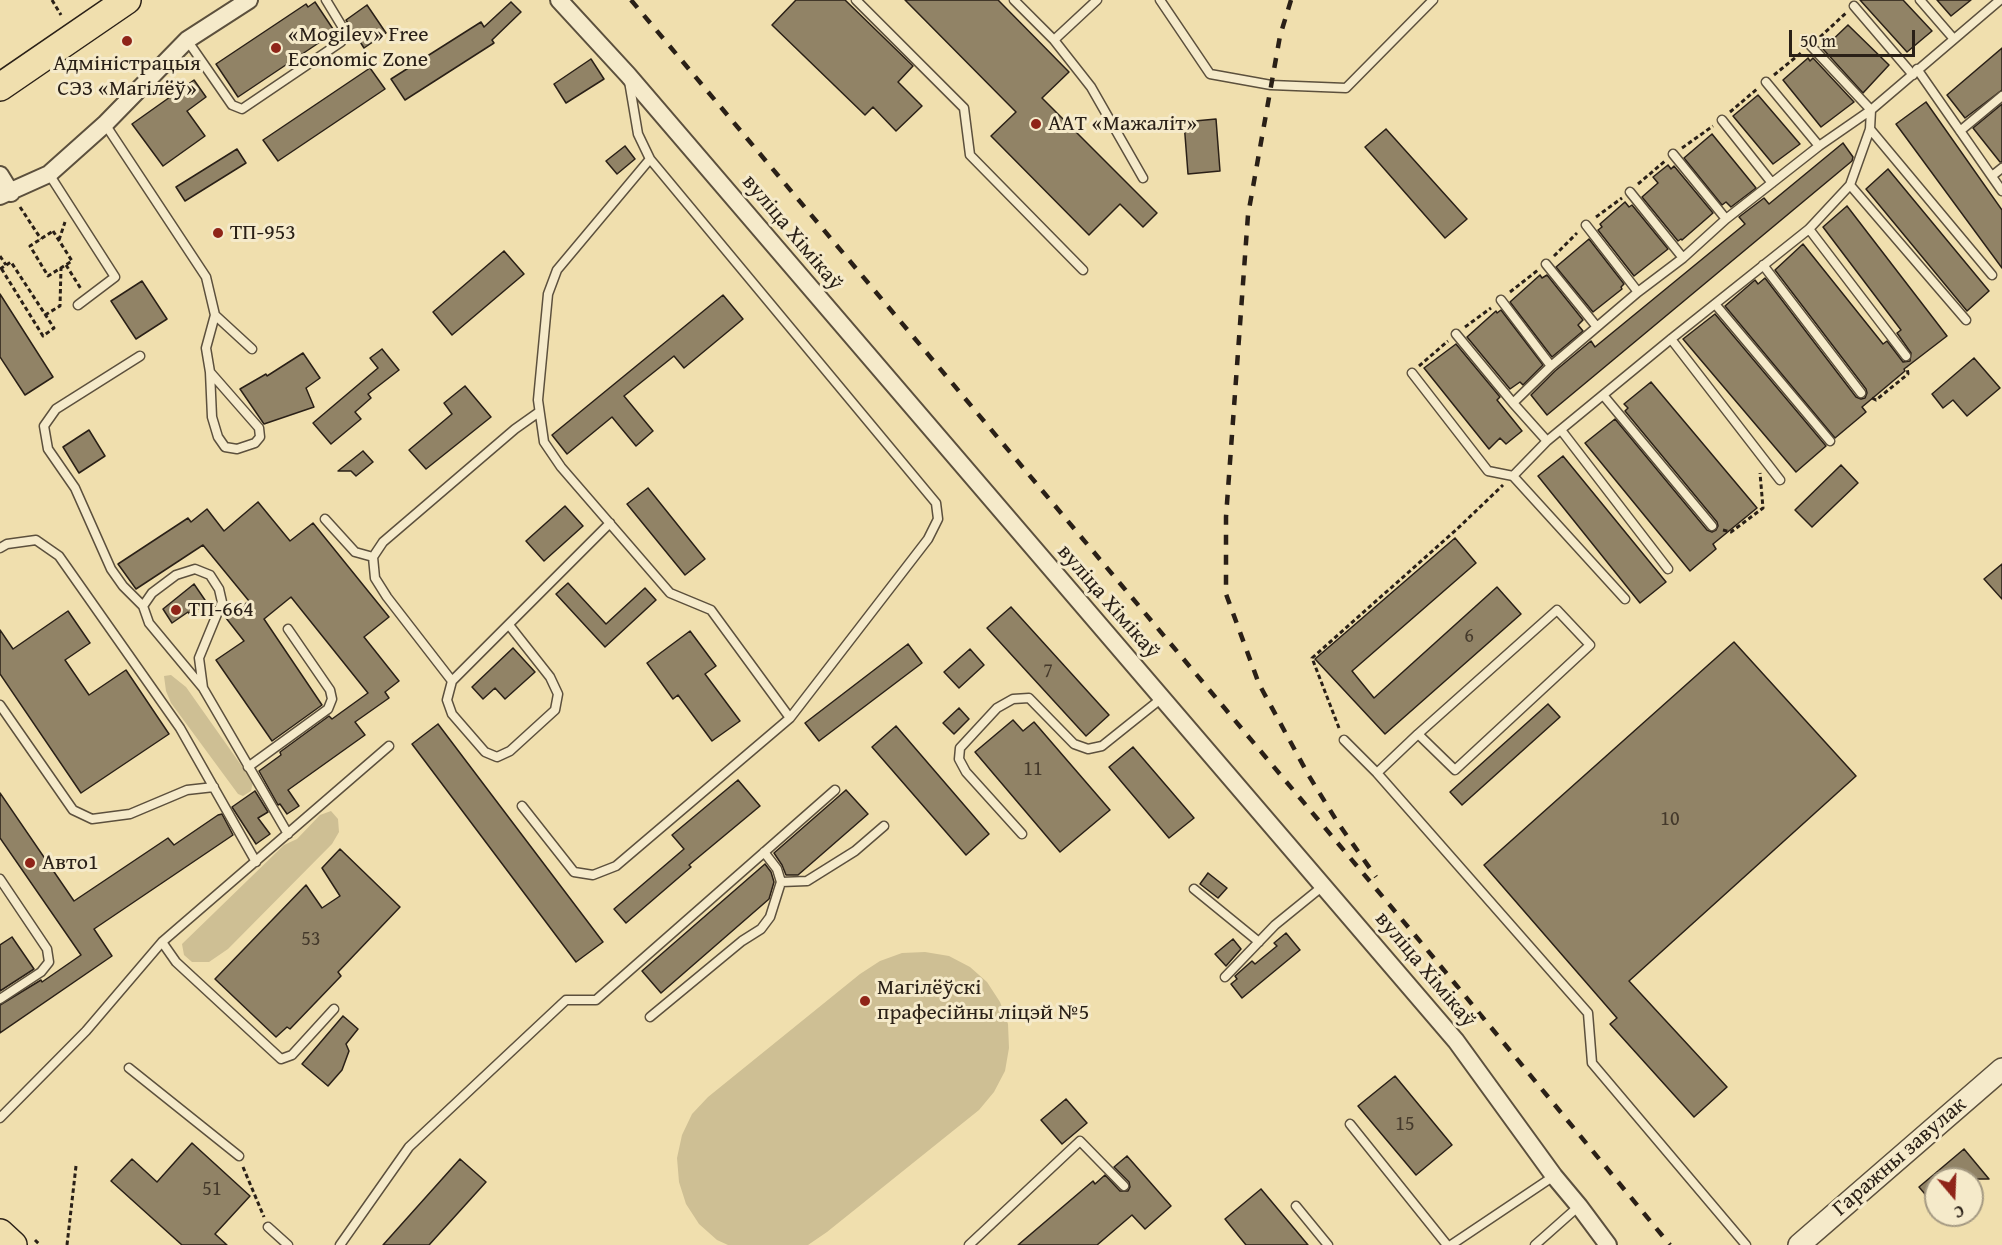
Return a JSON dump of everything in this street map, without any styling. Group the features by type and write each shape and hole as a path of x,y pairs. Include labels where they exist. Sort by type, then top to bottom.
{"main road":[{"path":"0,87 127,0"},
{"path":"0,1233 13,1245"}],"street":[{"path":"0,175 5,194 49,174 105,124 187,40 249,0"},
{"name":"вуліца Хімікаў","path":"559,0 628,75 1456,1041 1554,1176 1608,1245"},
{"name":"Гаражны завулак","path":"1799,1245 2002,1070"}],"lane":[{"path":"187,40 232,105 242,109 341,42 343,28 326,0"},
{"path":"856,0 964,108 970,155 1083,270"},
{"path":"1014,0 1054,40 1091,87 1143,178"},
{"path":"1054,40 1097,0"},
{"path":"1160,0 1210,74 1271,85 1346,88 1433,0"},
{"path":"1920,0 1953,38"},
{"path":"1513,403 1551,366 1638,292 1683,258 1726,219 1819,146 1871,110 1999,0"},
{"path":"1854,6 1915,72 2002,191"},
{"path":"1513,476 1547,441 1809,229 1850,185 1870,129 1871,110 1810,45"},
{"path":"522,806 574,872 593,875 616,866 790,718 928,539 938,519 936,503 650,159 638,134 628,75"},
{"path":"1766,82 1819,146"},
{"path":"1960,131 2002,96"},
{"path":"1722,120 1772,183"},
{"path":"105,124 206,277 215,315 206,348 210,372 212,417 218,437 225,447 237,449 255,443 260,437 260,428 210,372"},
{"path":"1870,129 1992,275"},
{"path":"1673,154 1726,219"},
{"path":"650,159 557,270 548,294 538,400 544,442 561,466 669,593 711,610 790,718"},
{"path":"1992,176 2002,168"},
{"path":"49,174 115,277 78,305"},
{"path":"1850,185 1966,320"},
{"path":"1630,192 1683,258"},
{"path":"1586,225 1638,292"},
{"path":"1809,229 1906,356"},
{"path":"1546,264 1597,327"},
{"path":"1763,265 1861,393"},
{"path":"1501,300 1551,366"},
{"path":"1715,304 1830,441"},
{"path":"215,315 252,349"},
{"path":"1456,334 1547,441"},
{"path":"1671,339 1780,480"},
{"path":"140,356 56,409 44,426 48,449 75,488 111,569 123,586 143,606 148,623 203,688 288,834"},
{"path":"1412,373 1488,471 1513,476 1625,599"},
{"path":"1603,395 1712,526"},
{"path":"452,681 387,597 375,578 373,557 383,542 515,429 539,412"},
{"path":"1561,430 1668,569"},
{"path":"325,519 355,552 373,557"},
{"path":"509,625 550,677 558,694 555,710 510,752 496,757 484,752 452,714 447,700 452,681 610,524"},
{"path":"0,548 7,544 36,540 58,556 180,728 256,862"},
{"path":"143,606 152,593 176,575 195,568 210,575 219,590 222,602 199,658 203,688"},
{"path":"1377,773 1418,734 1557,610 1590,645 1455,770 1418,734"},
{"path":"248,767 328,709 332,699 330,690 288,629"},
{"path":"1022,834 966,772 959,759 960,748 997,708 1014,699 1029,698 1074,744 1089,748 1102,746 1162,698"},
{"path":"0,705 73,810 92,819 130,814 187,790 214,788"},
{"path":"1344,740 1377,773 1588,1013 1592,1062 1746,1245"},
{"path":"0,1118 86,1031 162,942 389,746"},
{"path":"340,1245 409,1147 566,1000 596,1000 834,790"},
{"path":"781,882 807,881 855,851 884,826"},
{"path":"650,1017 742,941 761,929 770,917 781,882 777,869 764,852"},
{"path":"0,879 47,949 49,962 41,972 0,999"},
{"path":"1225,977 1275,925 1324,885"},
{"path":"1194,889 1258,942"},
{"path":"162,942 176,962 281,1059 292,1055 334,1009"},
{"path":"129,1068 239,1156"},
{"path":"1350,1124 1449,1245 1554,1176"},
{"path":"969,1245 1080,1141 1124,1186"},
{"path":"1296,1206 1328,1245"},
{"path":"1535,1245 1544,1241 1579,1206"},
{"path":"268,1227 288,1245"}],"path":[{"path":"52,0 61,15"},
{"path":"5,194 41,239"},
{"path":"53,231 72,261 48,276 30,246 41,239 53,231"},
{"path":"0,256 6,265"},
{"path":"11,262 54,328 43,336 0,269 6,265 11,262"},
{"path":"66,265 87,298"},
{"path":"45,315 60,306 61,268"},
{"path":"1861,393 1876,400 1908,374 1906,356"},
{"path":"1712,526 1731,532 1763,508 1757,450"},
{"path":"1344,740 1312,658 1513,476"},
{"path":"239,1156 268,1227"},
{"path":"67,1245 76,1166"}],"shaded area":[{"path":"171,675 186,687 253,782 251,791 243,796 238,794 171,703 166,691 164,676"},
{"path":"331,811 338,819 339,832 332,844 228,949 209,962 192,962 184,955 182,944 284,845 297,839 320,815"},
{"path":"925,952 949,956 970,967 987,982 1000,1002 1008,1024 1009,1048 1005,1071 994,1092 979,1110 808,1245 728,1245 717,1240 699,1224 686,1204 679,1182 677,1158 682,1135 692,1114 708,1097 860,974 880,961 902,953"}],"building":[{"path":"796,0 845,0 913,66 898,82 922,106 896,131 873,107 865,115 772,25"},
{"name":"ААТ «Мажаліт»","path":"905,0 998,0 1069,72 1042,98 1157,213 1143,227 1120,204 1089,235 991,136 1016,112"},
{"path":"1860,0 1903,0 1932,31 1907,52"},
{"path":"1937,0 1971,0 1951,16"},
{"name":"«Mogilev» Free Economic Zone","path":"315,2 335,32 238,97 216,64 306,4 308,7"},
{"path":"511,2 521,12 492,40 494,43 405,100 391,79 481,22 484,27"},
{"path":"367,5 386,33 364,48 346,20"},
{"path":"1848,25 1889,65 1863,93 1823,49"},
{"path":"2002,48 2002,90 1965,118 1947,95"},
{"path":"1808,58 1810,61 1813,58 1854,102 1821,127 1783,80"},
{"path":"591,59 604,79 566,103 554,84"},
{"path":"370,68 385,89 278,161 263,140"},
{"path":"194,80 206,97 187,111 205,136 163,166 132,124"},
{"path":"1758,95 1800,144 1773,164 1733,116"},
{"path":"1926,102 2002,210 2002,268 1896,124"},
{"path":"2002,104 2002,162 2000,162 1973,128"},
{"path":"1216,119 1220,171 1188,174 1184,122"},
{"path":"1386,129 1467,219 1445,238 1365,147"},
{"path":"1712,134 1756,188 1731,207 1726,202 1722,205 1684,158"},
{"path":"1843,143 1853,157 1852,161 1547,415 1531,395 1555,371 1591,341 1595,347 1745,224 1739,217 1764,198 1769,204"},
{"path":"625,146 635,159 617,174 606,161"},
{"path":"237,149 246,163 185,201 176,187"},
{"path":"1668,165 1671,169 1674,166 1713,213 1678,241 1642,197 1658,183 1653,177"},
{"path":"1888,169 1989,291 1967,311 1866,189"},
{"path":"1625,202 1629,207 1632,205 1668,249 1634,276 1598,230 1602,227 1600,224"},
{"path":"1847,206 1947,336 1904,369 1905,371 1862,407 1866,412 1835,438 1725,306 1755,280 1758,284 1765,278 1856,397 1865,398 1866,389 1775,270 1803,244 1883,344 1887,341 1903,362 1910,361 1911,353 1897,333 1901,330 1823,227"},
{"path":"1589,239 1624,284 1622,289 1593,312 1556,267"},
{"path":"504,251 524,274 452,335 433,312"},
{"path":"1540,275 1542,278 1547,275 1583,320 1578,325 1583,331 1552,357 1510,302"},
{"path":"142,281 167,319 136,339 111,301"},
{"path":"0,294 53,377 25,395 0,357"},
{"path":"723,295 743,319 684,368 674,356 624,396 653,431 636,446 612,417 567,454 552,435"},
{"path":"1501,310 1543,365 1523,385 1520,382 1510,389 1467,337 1496,311 1497,313"},
{"path":"1715,314 1826,446 1796,472 1683,339"},
{"path":"1456,344 1500,397 1497,400 1522,431 1506,444 1500,438 1489,449 1424,368"},
{"path":"382,349 399,370 368,394 371,398 355,412 361,419 331,444 313,423 378,368 370,358"},
{"path":"303,353 320,378 306,388 314,407 264,424 240,389 266,374 267,376"},
{"path":"1974,358 2000,388 1967,416 1953,400 1943,408 1932,394"},
{"path":"1651,382 1757,508 1713,544 1716,549 1690,571 1585,443 1615,419 1707,530 1712,532 1716,530 1717,522 1625,411 1628,408 1624,404"},
{"path":"465,386 491,417 426,469 409,450 452,414 444,403"},
{"path":"89,430 105,456 79,473 63,447"},
{"path":"363,451 373,462 356,476 351,471 338,471"},
{"path":"1563,456 1666,582 1640,603 1538,476"},
{"path":"1841,465 1858,483 1812,527 1795,510"},
{"path":"648,488 705,559 685,575 627,504"},
{"path":"258,502 290,541 313,523 389,617 364,637 399,681 385,692 389,698 355,722 365,735 288,790 299,806 287,814 280,804 278,805 259,771 281,755 280,752 329,716 332,719 368,693 291,597 264,619 322,705 272,741 216,660 244,641 226,618 249,601 203,545 136,589 118,564 188,518 191,522 207,509 224,531"},
{"path":"565,506 583,526 544,561 526,541"},
{"path":"1455,538 1476,563 1352,671 1374,698 1497,587 1521,614 1385,734 1315,659"},
{"path":"2002,564 2002,599 1984,579"},
{"path":"568,583 606,624 645,588 656,600 605,647 556,594"},
{"path":"194,584 207,603 190,615 188,612 172,623 163,609"},
{"path":"1011,607 1109,715 1086,736 987,628"},
{"path":"68,611 90,643 65,660 89,695 126,670 169,734 81,793 0,674 0,630 13,649"},
{"path":"690,631 716,666 705,674 740,721 712,741 678,695 673,699 647,663"},
{"path":"1734,642 1856,776 1629,981 1727,1087 1694,1117 1610,1024 1617,1018 1484,865"},
{"path":"908,644 922,663 819,741 805,723"},
{"path":"513,648 535,672 505,699 495,688 483,699 472,687"},
{"path":"970,649 984,665 959,688 944,672"},
{"path":"1548,704 1560,717 1462,805 1450,792"},
{"path":"959,708 969,719 954,734 943,723"},
{"path":"1013,720 1023,731 1034,722 1110,810 1060,852 975,752"},
{"path":"438,724 603,942 576,962 412,744"},
{"path":"896,726 989,834 966,855 872,747"},
{"path":"1133,747 1194,818 1169,838 1109,767"},
{"path":"738,780 760,806 689,865 691,867 626,923 614,909 684,849 672,835"},
{"path":"846,790 868,814 798,875 786,875 774,853"},
{"path":"255,791 268,812 258,818 270,834 256,844 232,807"},
{"path":"0,793 74,901 168,838 174,845 218,815 222,814 233,835 94,929 112,956 0,1033 0,1005 41,980 42,982 81,955 0,838"},
{"path":"340,849 400,907 338,972 341,976 290,1029 287,1027 276,1037 215,979 306,885 322,908 340,896 322,868"},
{"path":"765,864 774,882 769,899 661,993 642,971"},
{"path":"1208,873 1227,888 1218,898 1200,884"},
{"path":"1286,933 1300,950 1242,998 1231,984 1237,979 1235,976 1252,961 1255,964 1277,946 1274,943"},
{"path":"12,937 34,969 0,991 0,945"},
{"path":"1233,939 1241,949 1226,966 1215,954"},
{"path":"343,1016 358,1029 346,1044 349,1051 342,1070 328,1086 302,1064"},
{"path":"1395,1076 1452,1145 1416,1175 1358,1106"},
{"path":"1066,1099 1087,1123 1062,1144 1041,1120"},
{"path":"192,1143 250,1196 215,1234 227,1245 182,1245 111,1181 132,1159 157,1182"},
{"path":"1964,1149 1979,1167 1943,1167"},
{"path":"1127,1156 1171,1206 1145,1229 1132,1215 1097,1245 1018,1245 1093,1181 1095,1184 1105,1175 1120,1191 1128,1191 1129,1182 1114,1167"},
{"path":"460,1159 486,1182 429,1245 383,1245"},
{"path":"1924,1183 1924,1193 1919,1187"},
{"path":"1261,1189 1308,1245 1246,1245 1225,1219"}],"railway":[{"path":"631,0 1424,946 1670,1245"},
{"path":"1291,0 1280,36 1248,215 1226,517 1226,594 1259,684 1309,776 1338,823 1376,877"}],"place":[{"name":"Адміністрацыя СЭЗ «Магілёў»","path":"127,41"},
{"name":"«Mogilev» Free Economic Zone","path":"276,48"},
{"name":"ААТ «Мажаліт»","path":"1036,124"},
{"name":"ТП-953","path":"218,233"},
{"name":"ТП-664","path":"176,610"},
{"name":"Авто1","path":"30,863"},
{"name":"Магілёўскі прафесійны ліцэй №5","path":"865,1001"}]}
